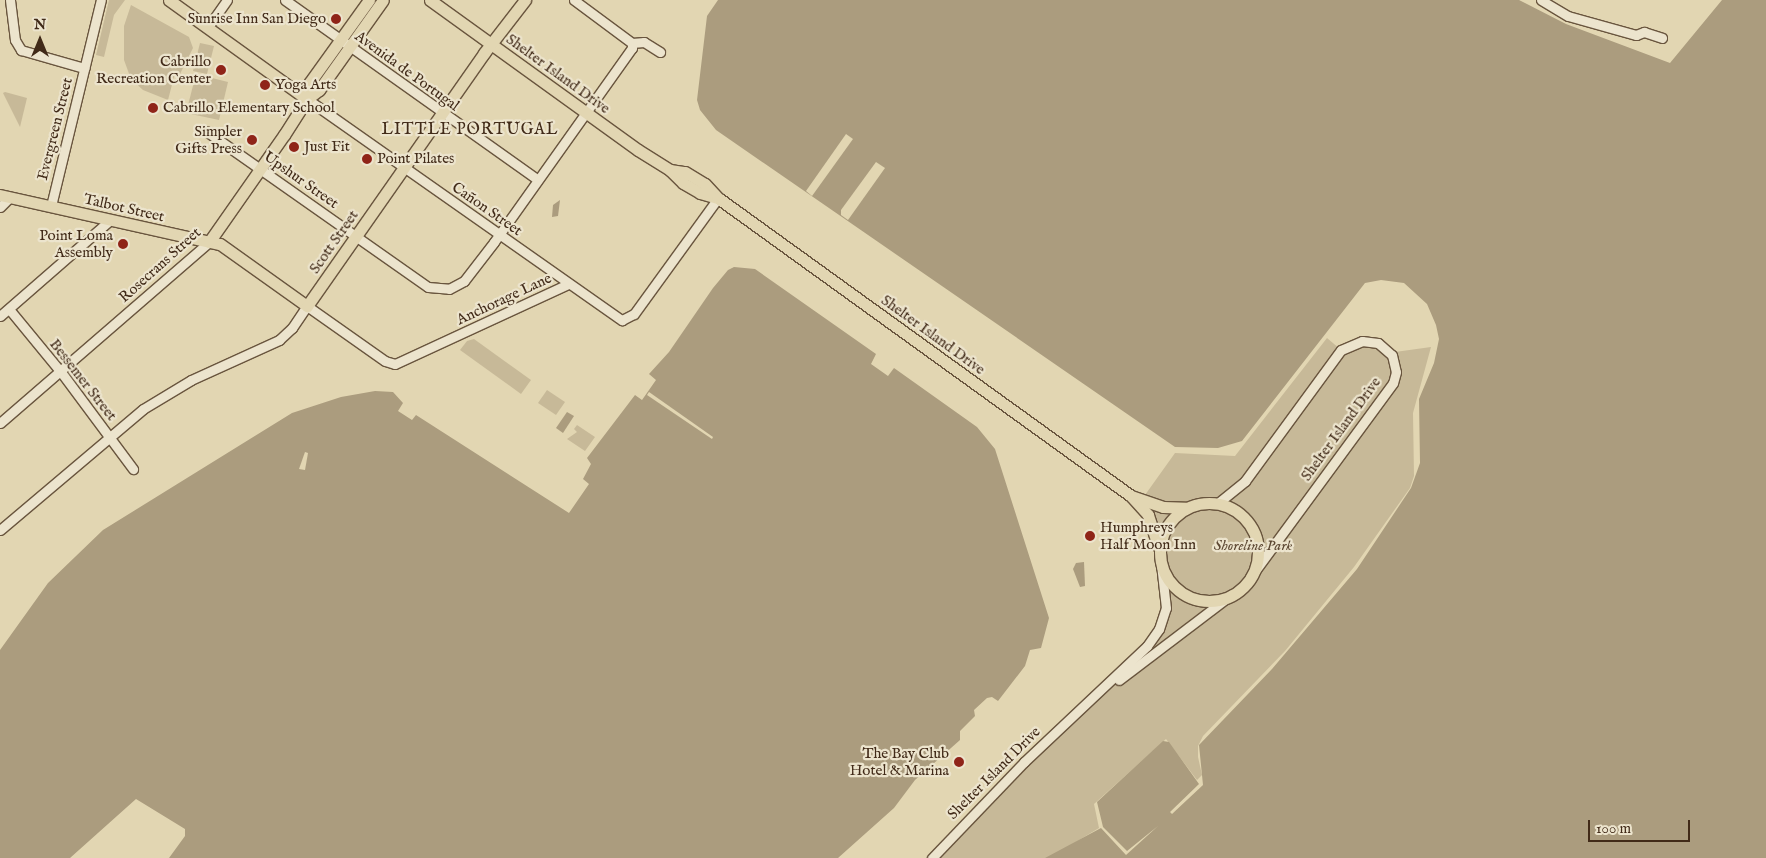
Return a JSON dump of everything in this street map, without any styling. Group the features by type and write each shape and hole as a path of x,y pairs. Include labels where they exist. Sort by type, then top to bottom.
{"main road":[{"path":"170,0 208,27"},
{"name":"Rosecrans Street","path":"307,99 310,82 369,0"},
{"name":"Rosecrans Street","path":"209,242 261,169 307,99 319,90 383,0"},
{"name":"Shelter Island Drive","path":"430,0 585,113 670,170 700,193 718,198 1131,496"},
{"name":"Scott Street","path":"307,306 442,113 525,0"},
{"name":"Cañon Street","path":"208,27 307,99"},
{"name":"Talbot Street","path":"5,196 220,244 307,306"},
{"path":"1131,496 1164,507 1186,508"},
{"path":"1131,496 1148,515 1155,531 1161,559 1169,581 1189,596 1213,600 1232,595"},
{"name":"Shelter Island Drive","path":"1161,559 1166,527 1186,508 1202,503 1218,504 1239,513 1254,532 1258,555 1250,578 1232,595"}],"street":[{"path":"10,0 15,40 21,50 84,68"},
{"name":"Evergreen Street","path":"51,206 101,0"},
{"path":"208,27 227,0"},
{"name":"Avenida de Portugal","path":"285,0 538,180"},
{"path":"574,0 632,44"},
{"path":"1541,0 1568,16 1636,35 1644,32 1662,38"},
{"path":"498,236 632,44 644,42 660,52"},
{"name":"Cañon Street","path":"307,99 568,284"},
{"name":"Upshur Street","path":"206,131 428,287 443,290 460,284 498,236"},
{"path":"0,207 5,196"},
{"name":"Anchorage Lane","path":"385,362 399,363 568,284 618,318 630,318 718,198"},
{"path":"0,316 110,220"},
{"name":"Rosecrans Street","path":"0,423 209,242"},
{"name":"Talbot Street","path":"307,306 385,362"},
{"name":"Scott Street","path":"0,530 110,437 171,391 278,340 292,328 307,306"},
{"name":"Bessemer Street","path":"9,309 61,372 134,469"},
{"name":"Shelter Island Drive","path":"1218,504 1245,481 1341,350 1362,341 1378,343 1392,355 1396,372 1393,383 1250,578"},
{"name":"Shelter Island Drive","path":"932,858 1024,762 1147,646 1160,629 1166,608 1161,559"},
{"name":"Shelter Island Drive","path":"1079,711 1232,595"}],"green space":[{"path":"109,0 125,0 114,15 104,57 96,55"},
{"path":"131,5 189,37 193,48 180,74 175,73 168,100 143,90 131,79 124,60 124,26"},
{"path":"200,43 214,46 207,74 193,71"},
{"path":"196,74 228,82 219,120 186,113"},
{"path":"3,93 27,98 20,127"},
{"name":"Shoreline Park","path":"1327,338 1340,349 1357,342 1395,352 1431,347 1413,413 1414,476 1410,488 1354,567 1285,651 1203,736 1198,746 1198,757 1202,775 1197,780 1166,739 1094,804 1099,828 1049,858 936,858 1163,626 1163,562 1159,535 1140,502 1175,453 1235,456"},
{"path":"474,339 531,380 521,394 460,350 467,341"},
{"path":"547,390 565,402 556,415 538,403"},
{"path":"577,425 595,437 585,451 567,439 577,432 574,429"}],"shaded area":[{"path":"718,0 1519,0 1566,24 1670,63 1722,0 1766,0 1766,858 1045,858 1101,828 1126,855 1158,826 1127,851 1103,827 1097,802 1163,741 1169,742 1199,784 1170,812 1172,814 1203,785 1199,745 1272,669 1357,569 1411,488 1420,463 1419,399 1434,363 1439,339 1436,325 1427,304 1404,283 1381,280 1365,283 1242,441 1218,448 1175,447 716,130 700,110 697,100 707,16"},
{"path":"560,200 558,216 552,217 553,205"},
{"path":"734,267 755,269 876,354 871,364 888,376 894,368 977,427 995,449 1049,618 1041,648 1030,650 1025,666 998,701 992,697 987,698 974,710 975,716 960,731 960,740 915,780 894,808 838,858 169,858 185,836 185,829 136,799 70,858 0,858 0,650 48,583 103,530 292,413 341,397 375,391 393,392 403,403 398,411 412,420 416,415 569,513 589,484 583,479 591,464 587,458 635,395 642,400 656,380 649,374 669,352 713,288 728,270"},
{"path":"567,412 574,416 563,433 556,428"},
{"path":"1084,562 1085,586 1080,587 1073,569 1076,563"}],"pier":[{"path":"846,134 853,139 812,196 806,191"},
{"path":"876,162 885,168 848,220 841,215 841,210"},
{"path":"649,392 713,437 712,439 647,395"},
{"path":"305,452 308,453 305,470 299,469"}],"place":[{"name":"Sunrise Inn San Diego","path":"336,19"},
{"name":"Cabrillo Recreation Center","path":"221,70"},
{"name":"Yoga Arts","path":"265,85"},
{"name":"Cabrillo Elementary School","path":"153,108"},
{"name":"Simpler Gifts Press","path":"252,140"},
{"name":"Just Fit","path":"294,147"},
{"name":"Point Pilates","path":"367,159"},
{"name":"Point Loma Assembly","path":"123,244"},
{"name":"Humphreys Half Moon Inn","path":"1090,536"},
{"name":"The Bay Club Hotel & Marina","path":"959,762"}],"district":[{"name":"LITTLE PORTUGAL","path":"470,130"}]}
